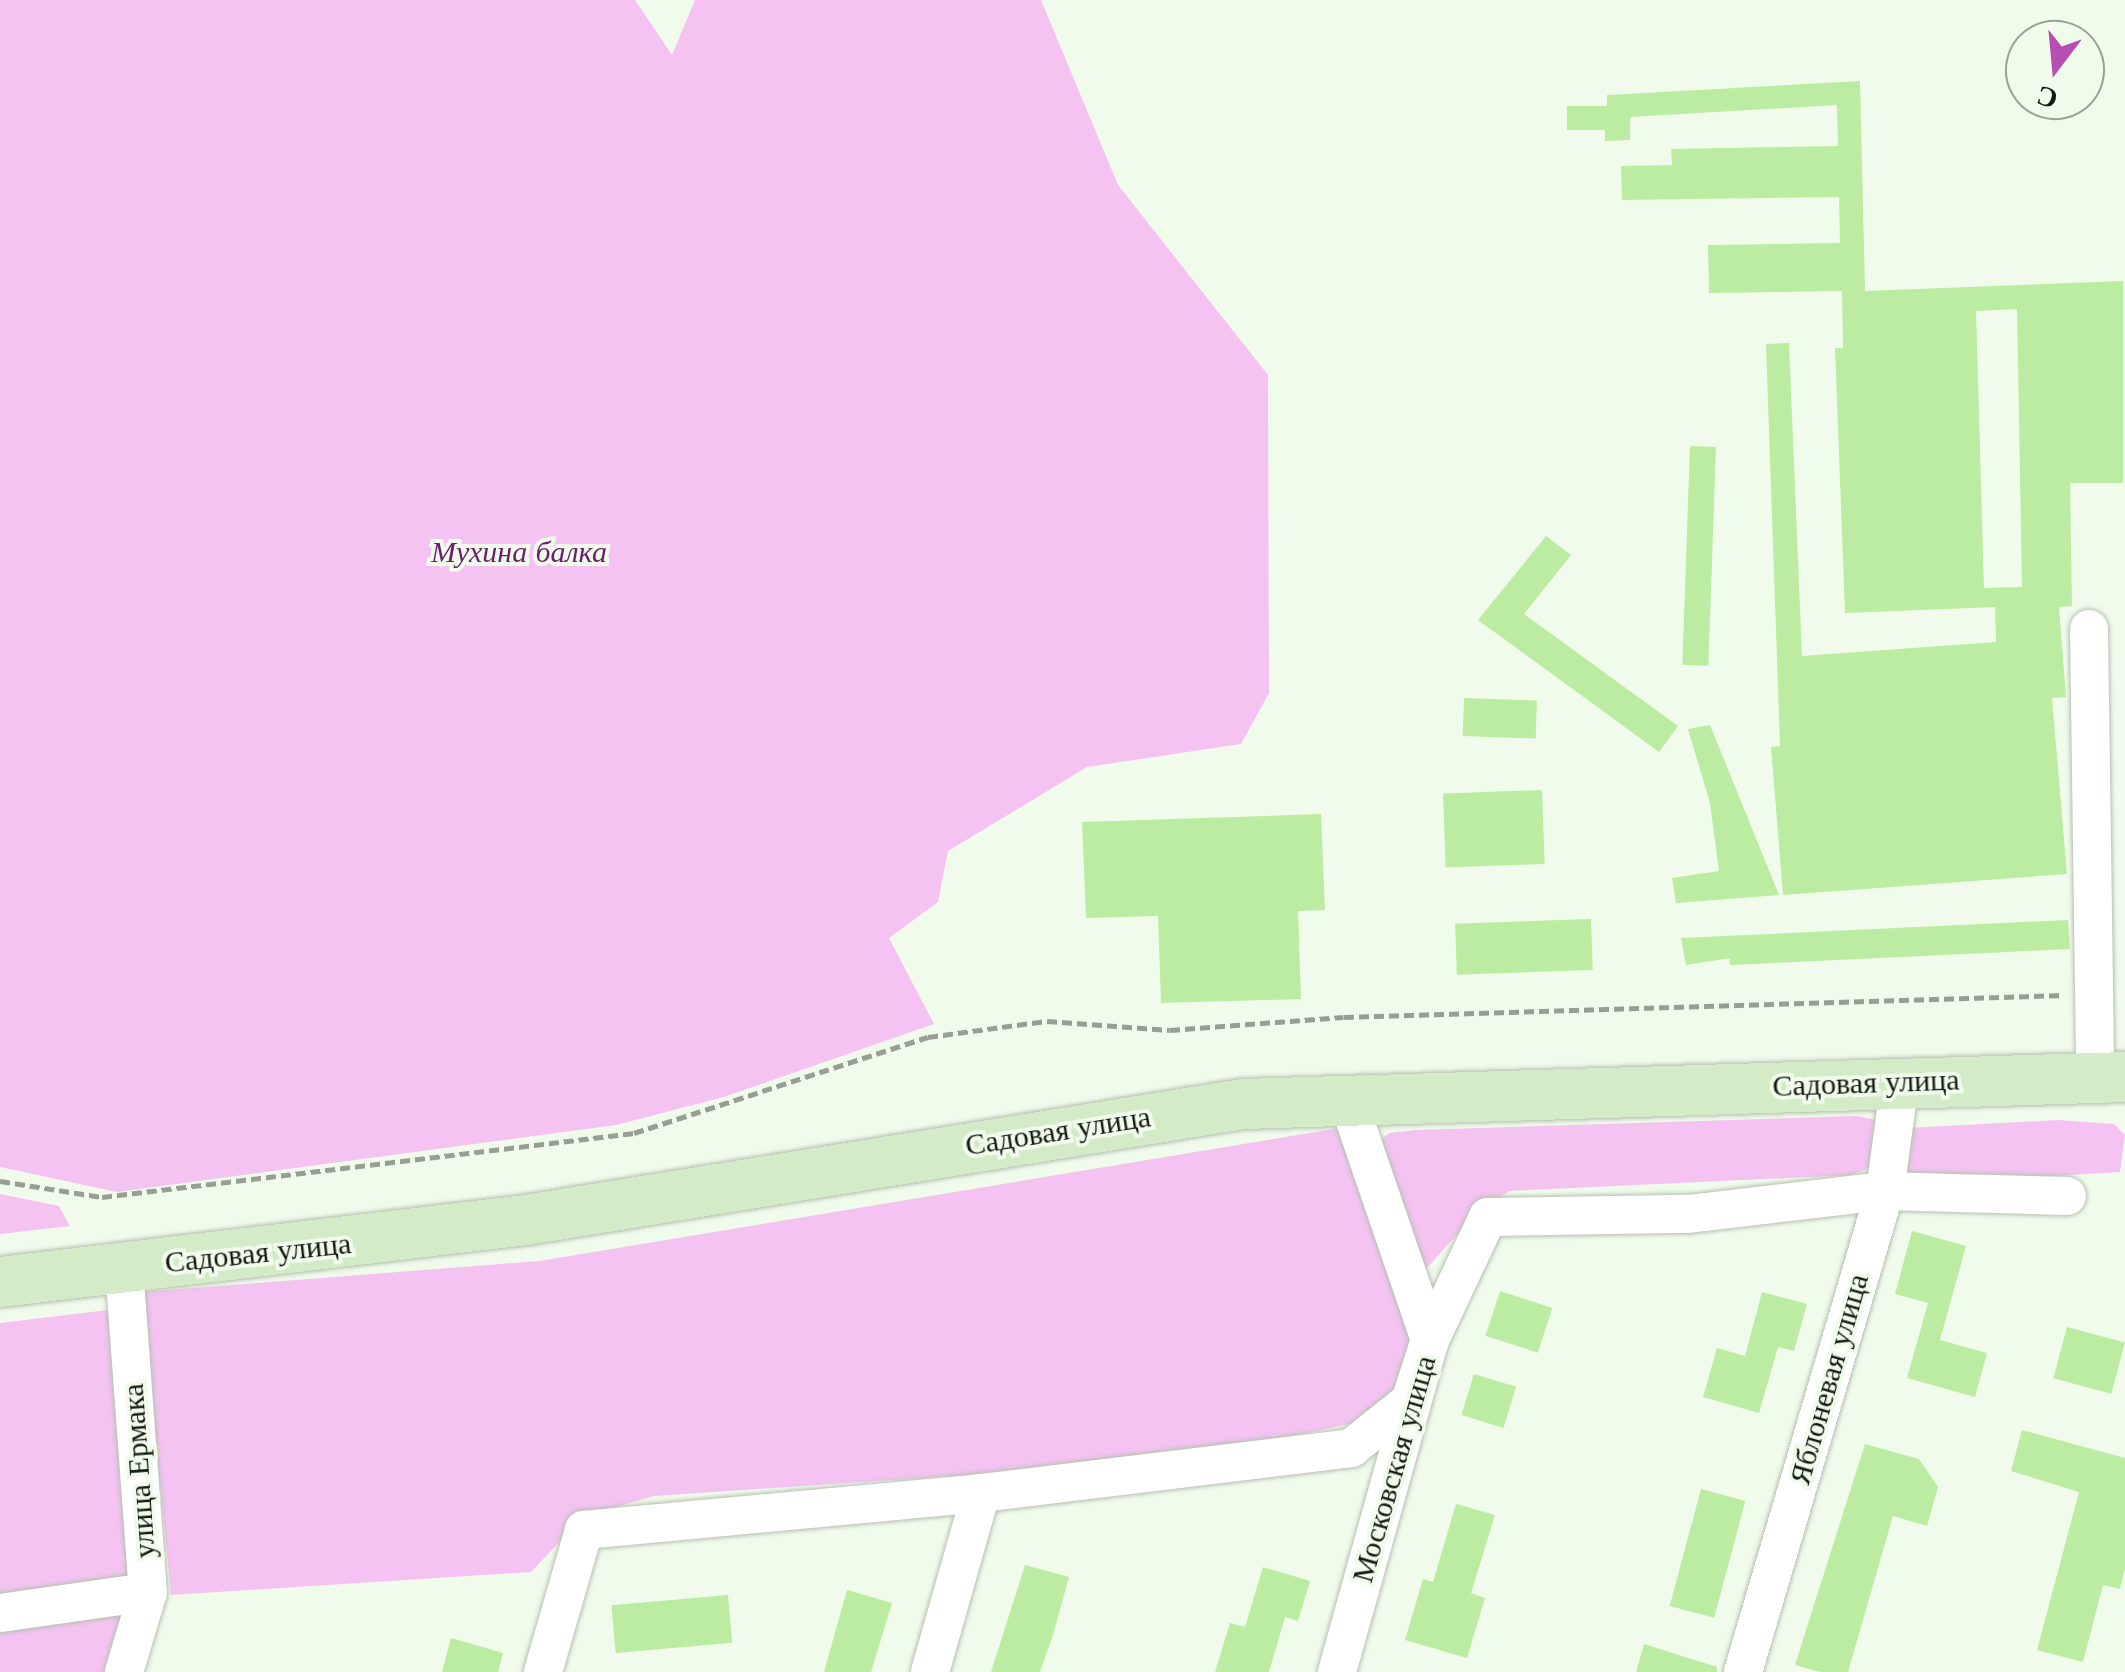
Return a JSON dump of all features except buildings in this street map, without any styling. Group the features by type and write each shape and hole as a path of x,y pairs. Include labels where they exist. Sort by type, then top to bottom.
{"main road":[{"name":"Садовая улица","path":"0,1282 526,1220 1141,1117 1347,1097 2110,1077"}],"street":[{"path":"2089,629 2096,994 2110,1077"},
{"name":"Яблоневая улица","path":"1742,1672 1885,1191 1900,1082"},
{"name":"Московская улица","path":"1337,1672 1430,1340 1347,1097"},
{"path":"543,1672 584,1530 981,1493 1351,1448 1410,1401 1430,1340 1488,1217 1688,1214 1885,1191 2068,1196"},
{"name":"улица Ермака","path":"124,1267 148,1592 124,1672"},
{"path":"930,1672 981,1493"},
{"path":"0,1613 148,1592"}],"path":[{"path":"0,1182 102,1198 634,1133 928,1037 1047,1021 1170,1030 1344,1017 2096,994"}],"green space":[{"name":"Мухина балка","path":"0,0 635,0 672,55 695,0 1041,0 1118,185 1268,375 1269,693 1241,744 1087,767 948,851 938,902 889,938 934,1024 724,1097 616,1125 117,1192 0,1167"},
{"path":"1857,1116 1886,1122 1874,1166 1851,1175 1509,1191 1472,1218 1424,1271 1371,1149 1389,1133 1416,1130"},
{"path":"2058,1120 2114,1124 2125,1135 2120,1172 1952,1182 1910,1177 1902,1152 1908,1128"},
{"path":"1340,1128 1417,1349 1393,1397 1358,1422 1224,1451 1084,1467 654,1496 584,1516 531,1572 171,1595 141,1292 539,1261"},
{"path":"0,1194 59,1206 70,1226 0,1234"},
{"path":"108,1310 130,1579 0,1599 0,1323"},
{"path":"132,1605 111,1672 0,1672 0,1627"}]}
